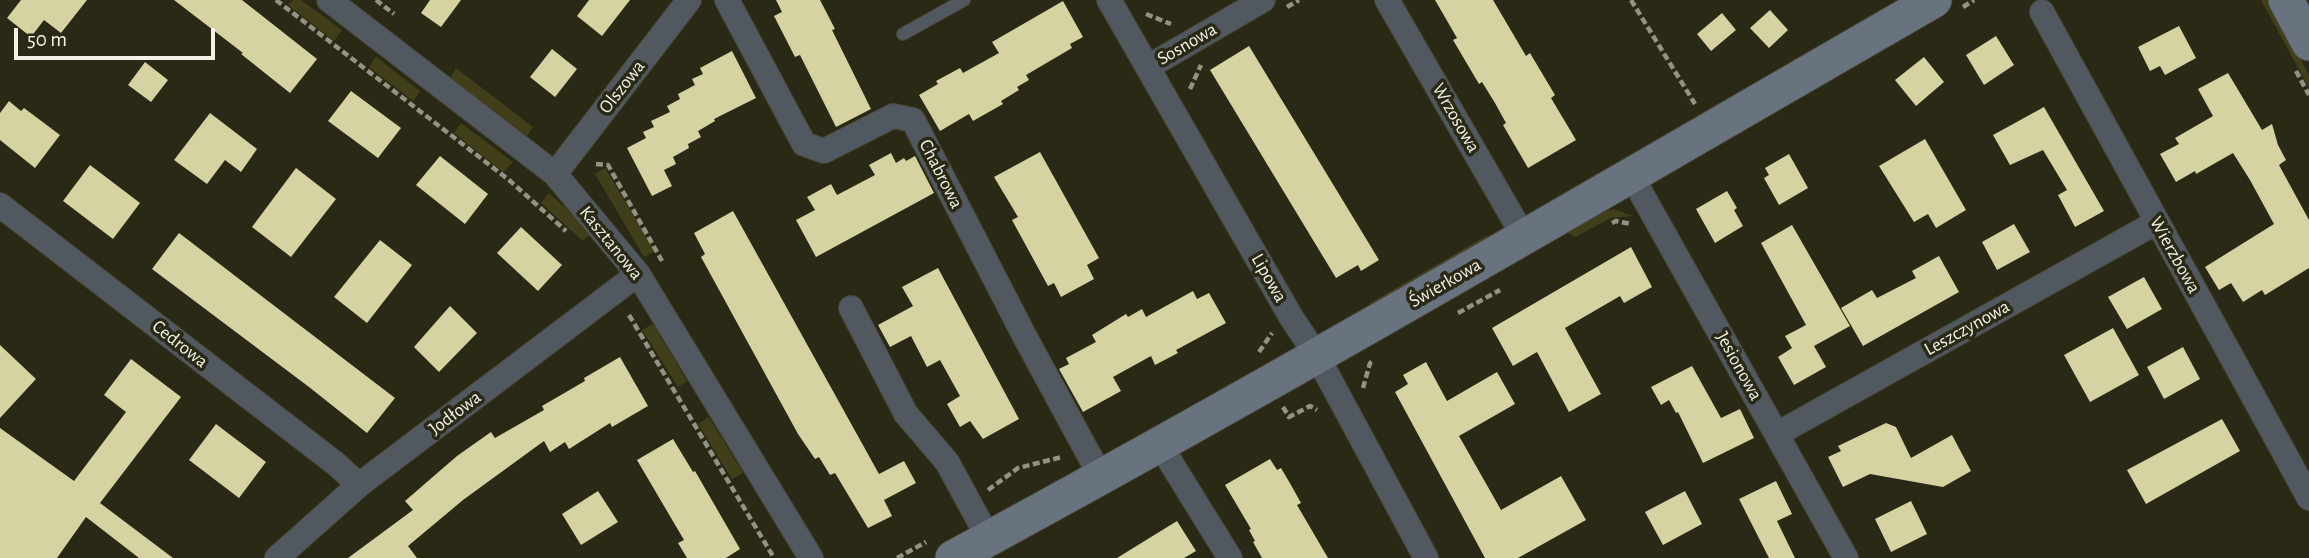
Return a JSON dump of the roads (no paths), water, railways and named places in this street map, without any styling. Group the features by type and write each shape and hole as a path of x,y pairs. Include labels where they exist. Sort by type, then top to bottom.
{"street":[{"name":"Kasztanowa","path":"329,0 555,174 638,274 811,558"},
{"name":"Olszowa","path":"555,174 689,0"},
{"name":"Chabrowa","path":"727,0 804,144 824,150 893,116 913,120 1101,477"},
{"name":"Lipowa","path":"1109,0 1291,317 1317,356 1426,558"},
{"name":"Wrzosowa","path":"1387,0 1524,237"},
{"path":"2286,0 2309,43"},
{"name":"Świerkowa","path":"953,558 1160,445 1711,129 1948,4"},
{"name":"Sosnowa","path":"1148,67 1269,7"},
{"name":"Wierzbowa","path":"2042,12 2309,498"},
{"name":"Jesionowa","path":"1631,175 1846,558"},
{"name":"Cedrowa","path":"0,205 336,464 359,485"},
{"name":"Leszczynowa","path":"1777,434 2157,222"},
{"name":"Jodłowa","path":"277,558 359,485 638,274"},
{"path":"851,309 906,414 947,462 989,538"},
{"path":"1160,445 1230,558"}],"lane":[{"path":"902,34 964,0"}]}
